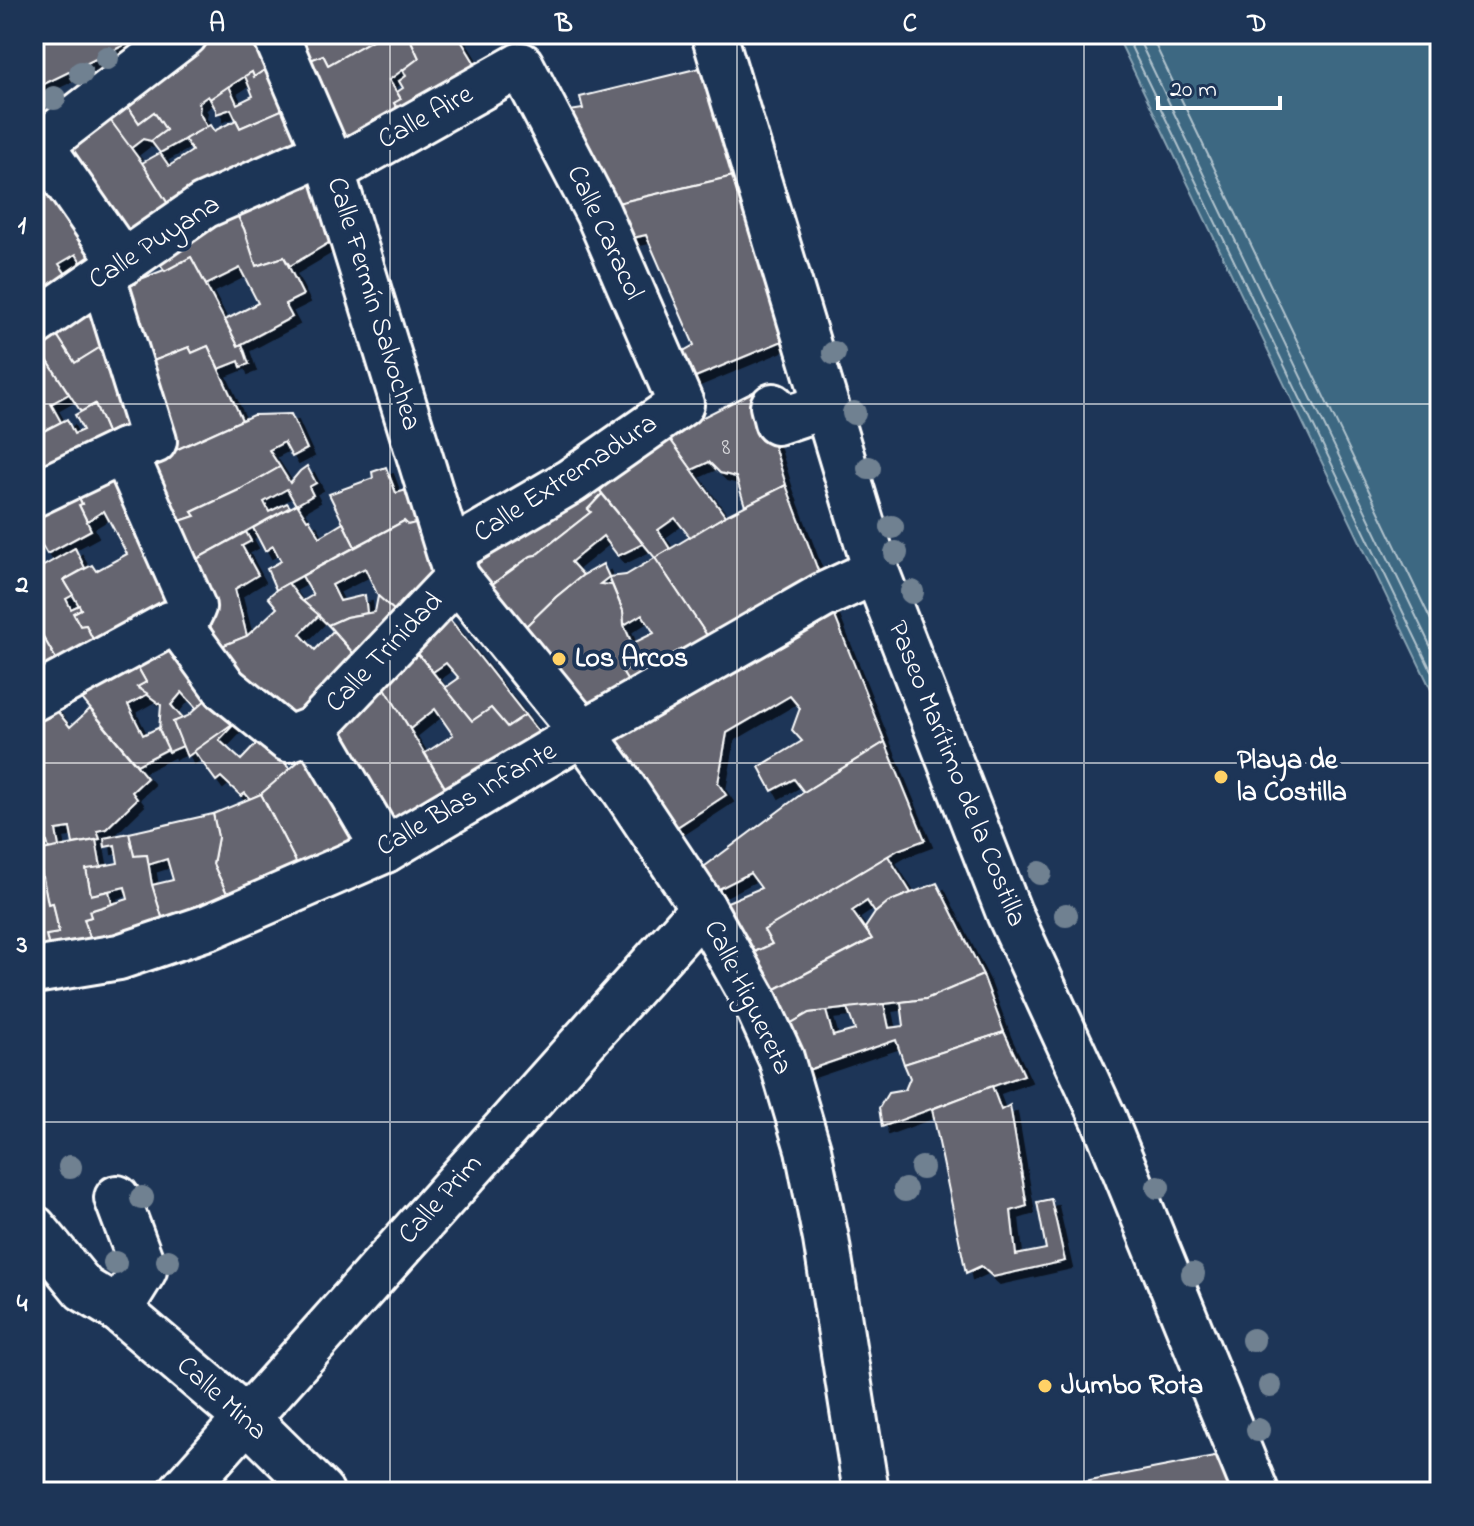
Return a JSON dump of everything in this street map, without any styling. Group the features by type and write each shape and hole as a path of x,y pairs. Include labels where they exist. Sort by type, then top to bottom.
{"street":[{"path":"34,698 176,626 193,607 139,446 113,270 37,147 185,34"},
{"name":"Calle Fermín Salvochea","path":"275,34 329,162 454,565"},
{"name":"Paseo Marítimo de la Costilla","path":"714,34 876,571 1009,913 1104,1119 1256,1492"},
{"name":"Calle Aire","path":"329,162 521,65"},
{"name":"Calle Caracol","path":"521,65 598,213 681,404"},
{"name":"Calle Puyana","path":"34,324 204,206 329,162"},
{"name":"Calle Extremadura","path":"454,565 681,404"},
{"path":"773,406 777,422 825,406"},
{"path":"34,494 139,446"},
{"name":"Calle Trinidad","path":"314,729 454,565"},
{"name":"Calle Higuereta","path":"454,565 624,789 703,908 754,999 781,1058 808,1149 826,1239 866,1492"},
{"name":"Calle Blas Infante","path":"34,971 119,957 211,926 385,850 824,595 876,571"},
{"path":"176,626 225,688 288,739 314,729 385,850"},
{"name":"Calle Prim","path":"181,1492 703,908"},
{"path":"117,1198 144,1270 119,1310"},
{"name":"Calle Mina","path":"34,1228 84,1289 119,1310 246,1418 321,1492"}],"water":[{"path":"1116,34 1440,34 1440,708"}],"building":[{"path":"34,34 147,34 34,89"},
{"path":"208,34 256,34 272,65 254,77 252,72 210,99 208,96 198,103 207,127 160,153 151,141 166,130 154,112 139,123 123,99"},
{"path":"290,34 383,34 328,65 323,55 303,63"},
{"path":"383,34 408,34 419,58 389,80 401,99 394,103 406,122 343,155 303,63 323,55 328,65"},
{"path":"408,34 457,34 480,72 406,122 394,103 401,99 397,92 403,88 399,81 406,76 403,70 419,58"},
{"path":"272,65 293,105 240,128 231,109 216,114 210,99 229,86 237,104 253,96 245,76 252,72 254,77"},
{"path":"712,65 738,175 609,205 563,112 583,109 580,97"},
{"path":"123,99 139,123 154,112 166,130 151,141 143,139 130,149 105,113"},
{"path":"293,105 313,144 175,215 142,163 160,153 169,166 192,151 185,139 210,125 214,131 236,120 240,128"},
{"path":"105,113 175,215 127,248 56,149"},
{"path":"316,163 340,236 290,266 284,257 256,266 244,229 229,199"},
{"path":"34,166 107,264 90,277 76,254 59,264 75,287 46,306 34,288"},
{"path":"738,175 785,340 693,378 678,354 694,345 646,235 620,241 609,205"},
{"path":"229,199 244,229 256,266 284,257 303,295 285,304 292,317 238,346 225,320 258,303 240,268 206,285 191,257 165,271 150,251"},
{"path":"191,257 238,346 242,344 249,364 241,367 239,361 219,369 208,346 192,353 189,347 143,365 120,287 165,271"},
{"path":"99,300 117,337 75,363 53,329"},
{"path":"53,329 75,363 117,337 148,436 114,449 95,404 81,412 34,340"},
{"path":"34,340 69,394 51,404 61,422 34,436"},
{"path":"208,346 242,420 167,454 143,365 189,347 192,353"},
{"path":"757,390 786,485 745,506 736,477 720,473 709,462 692,470 667,435"},
{"path":"95,404 114,449 41,483 34,468 34,461 37,460 34,436 67,419 74,434 83,430 75,415"},
{"path":"291,414 307,449 292,457 284,442 269,450 280,467 192,512 195,516 168,525 146,468 167,454 253,415"},
{"path":"667,435 725,516 690,537 675,518 658,530 670,549 655,558 600,491 656,436"},
{"path":"307,466 316,483 309,487 313,495 296,505 287,489 264,502 269,512 287,503 290,507 184,566 168,525 195,516 192,512 280,467 290,483"},
{"path":"123,467 181,599 96,646 86,625 80,626 73,613 81,609 64,580 92,565 96,571 127,554 104,511 87,521 74,487"},
{"path":"386,467 396,493 421,486 431,519 408,525 404,521 355,547 329,494 373,478 372,472"},
{"path":"786,485 823,584 714,646 655,558 725,516"},
{"path":"74,487 91,530 47,554 40,542 34,545 34,508"},
{"path":"590,487 602,494 588,509 591,512 487,588 474,566"},
{"path":"602,494 643,544 618,556 603,536 571,562 583,575 522,630 487,588 591,512 588,509"},
{"path":"297,504 320,537 343,523 355,547 276,590 267,569 281,561 273,546 265,551 253,528"},
{"path":"431,519 440,586 406,621 378,596 365,568 332,585 340,601 365,595 367,613 328,625 303,601 313,595 302,576 404,521 408,525"},
{"path":"246,532 251,541 242,546 258,575 235,589 247,636 217,648 204,603 184,566"},
{"path":"75,548 85,568 64,580 73,595 66,599 71,609 79,605 81,609 73,613 80,626 86,625 96,646 60,666 34,621 34,559 40,568"},
{"path":"655,558 714,646 634,692 622,672 630,668 627,646 654,633 642,614 624,625 623,611 609,577 626,575"},
{"path":"603,564 609,577 600,584 612,585 632,644 627,646 630,668 622,672 634,692 592,716 522,630 583,575"},
{"path":"288,583 300,599 319,615 300,634 315,650 333,631 363,664 294,734 217,648 247,636 277,608 268,597"},
{"path":"378,596 406,621 363,664 328,625 346,617 375,612"},
{"path":"832,609 885,742 804,792 794,779 772,791 759,767 802,741 792,730 800,708 790,696 727,733 718,783 726,795 674,829 610,733"},
{"path":"448,617 525,715 507,727 491,708 472,721 445,688 459,678 446,663 433,672 413,647"},
{"path":"34,621 60,666 40,677 34,667"},
{"path":"167,646 211,695 197,709 182,692 171,705 183,719 173,722 183,746 169,752 159,730 161,705 137,687 146,682 132,657"},
{"path":"418,654 472,721 491,708 507,727 525,715 542,737 450,796 425,753 453,735 435,709 410,729 382,684"},
{"path":"132,657 146,682 137,687 148,694 128,705 143,735 160,727 168,749 137,765 73,688"},
{"path":"385,688 450,796 394,826 337,728"},
{"path":"211,695 238,720 187,757 173,722 188,716"},
{"path":"49,701 70,727 90,709 147,778 132,792 137,799 106,829 97,831 100,839 73,844 70,828 56,830 59,847 49,849 47,842 36,844 34,836 34,809 42,807 40,794 34,795 34,712"},
{"path":"238,720 219,740 241,760 260,740 291,769 261,794 250,799 245,793 241,796 221,777 216,781 194,751"},
{"path":"885,742 925,840 898,850 764,930 772,944 750,954 720,905 761,888 750,873 713,892 701,869 804,792"},
{"path":"307,754 362,843 301,872 261,794"},
{"path":"261,794 301,872 232,904 213,864 218,837 213,814"},
{"path":"213,814 218,837 213,864 232,904 166,930 152,885 173,880 167,859 148,865 147,855 134,856 129,833"},
{"path":"129,833 134,856 147,855 152,885 166,930 93,947 84,919 91,917 89,911 128,899 125,887 91,895 86,869 118,863 115,845 105,847 104,838"},
{"path":"96,840 101,867 86,869 91,895 109,891 112,904 89,911 91,917 84,919 93,947 51,957 46,935 59,933 53,903 48,904 37,851"},
{"path":"888,856 911,893 888,902 875,913 867,901 852,911 872,939 770,992 750,954 772,944 764,930"},
{"path":"43,877 48,904 53,903 59,933 46,935 51,957 34,960 34,878"},
{"path":"937,883 983,975 926,999 809,1013 788,1025 770,992 872,939 865,928 875,913 888,902"},
{"path":"983,975 1004,1032 904,1064 896,1040 805,1071 788,1025 809,1013 826,1011 833,1036 855,1030 847,1008 884,1004 889,1028 904,1026 901,1002 926,999"},
{"path":"1004,1032 1024,1075 882,1127 879,1108 888,1093 905,1090 910,1078 904,1064"},
{"path":"992,1086 1001,1110 1010,1105 1027,1206 1011,1211 1016,1255 1046,1249 1037,1202 1051,1199 1065,1261 993,1277 981,1266 966,1273 932,1109"},
{"path":"1225,1455 1236,1492 1043,1492 1043,1490"}],"place":[{"name":"Los Arcos","path":"559,659"},
{"name":"Playa de la Costilla","path":"1221,777"},
{"name":"Jumbo Rota","path":"1045,1386"}]}
